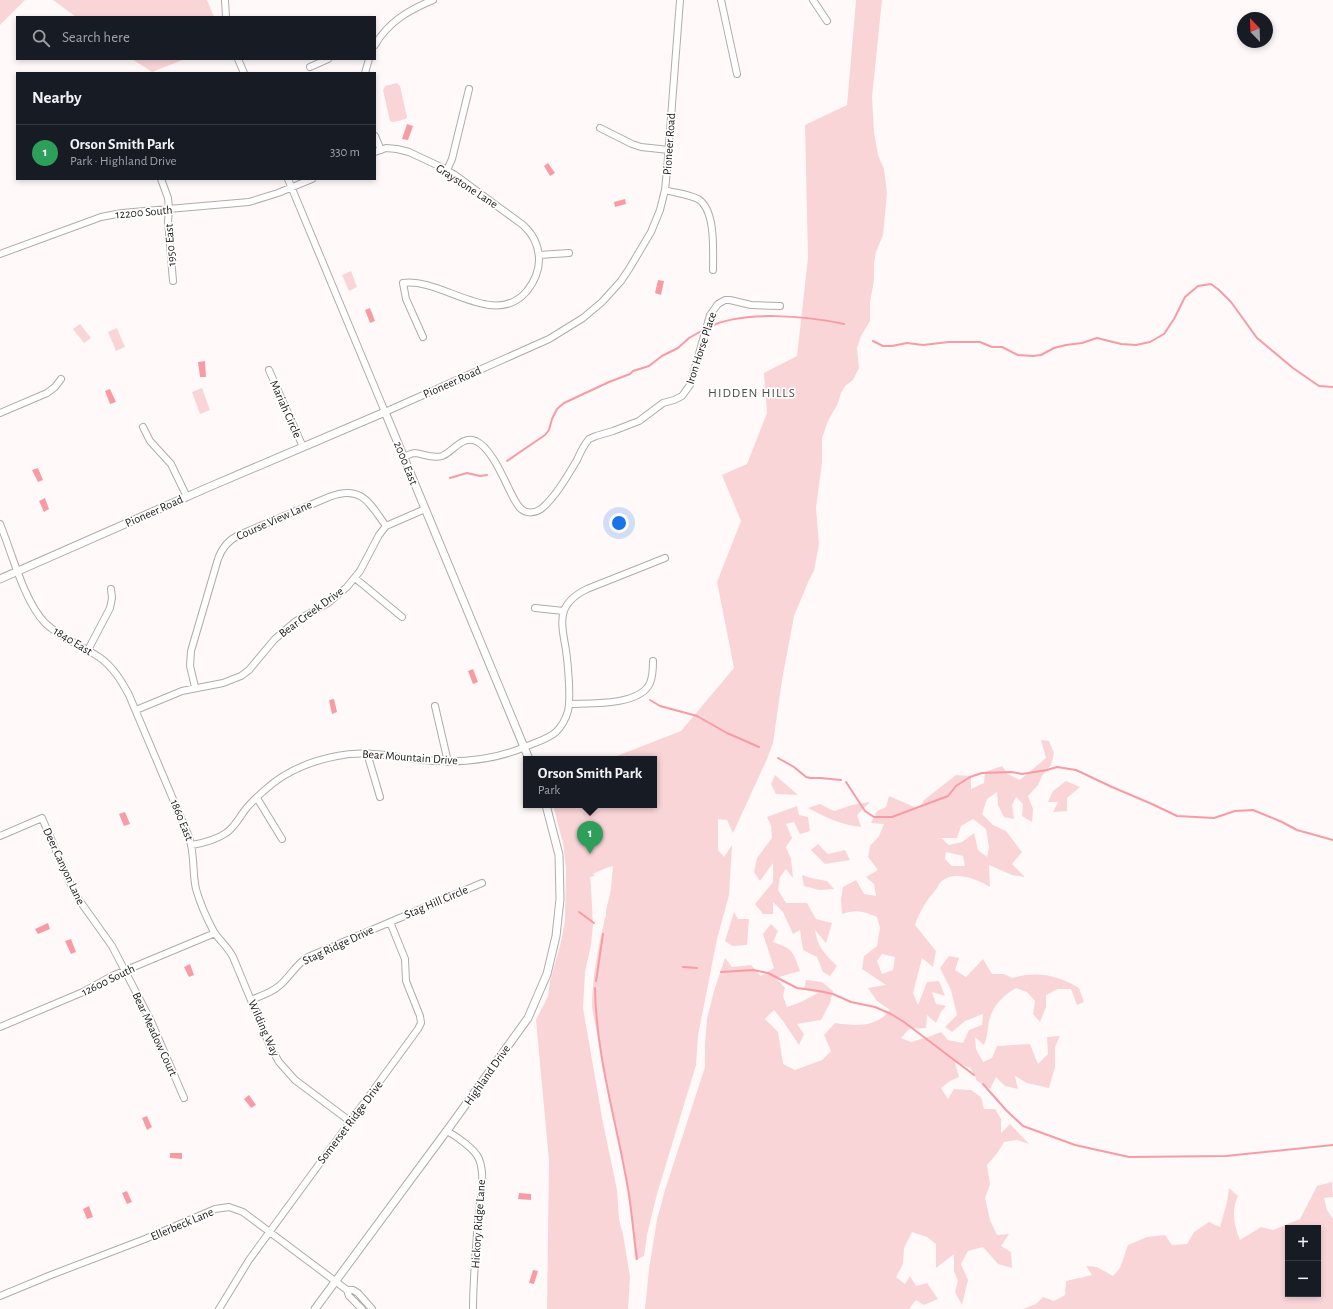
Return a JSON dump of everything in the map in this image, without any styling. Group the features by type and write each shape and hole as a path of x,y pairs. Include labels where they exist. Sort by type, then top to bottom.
{"street":[{"path":"225,0 226,16"},
{"path":"376,44 383,34 399,18 411,10 433,0"},
{"name":"Pioneer Road","path":"0,579 303,448 549,339 583,318 602,302 621,281 639,254 660,210 669,150 680,0"},
{"path":"722,0 737,74"},
{"path":"813,0 828,21"},
{"path":"238,60 244,72"},
{"path":"310,67 326,60"},
{"path":"365,72 368,60"},
{"path":"447,170 452,159 469,89"},
{"path":"600,128 641,147 669,150"},
{"path":"376,141 378,151"},
{"name":"Graystone Lane","path":"378,151 391,148 403,150 447,170 528,229 535,241 539,255"},
{"name":"1950 East","path":"161,180 168,198 168,221 173,281"},
{"name":"2000 East","path":"288,180 524,747"},
{"path":"292,188 310,180"},
{"name":"12200 South","path":"0,254 101,217 122,213 249,202 292,188"},
{"path":"664,190 696,198 706,206 711,220 714,270"},
{"path":"423,337 406,299 403,283 419,283 482,304 495,306 502,305 517,300 529,288 537,272 539,255 569,253"},
{"name":"Iron Horse Place","path":"404,457 413,453 429,457 439,457 445,455 462,442 472,440 487,451 521,509 529,512 538,510 549,502 589,440 596,436 635,423 645,418 663,403 682,396 690,385 709,319 715,307 726,300 751,305 780,306"},
{"name":"Mariah Circle","path":"269,370 303,448"},
{"path":"0,413 47,393 56,387 61,378"},
{"path":"143,427 150,441 171,464 187,497"},
{"name":"Course View Lane","path":"194,687 190,666 192,646 218,559 222,549 229,541 246,532 329,496 342,493 355,494 367,500 386,526"},
{"path":"386,526 425,509"},
{"name":"1840 East","path":"0,524 28,597 44,622 65,639 88,650 106,663 122,680 136,710"},
{"name":"Bear Creek Drive","path":"136,710 172,694 194,687 223,683 241,676 284,631 296,621 338,596 355,578 379,535 386,526"},
{"path":"535,608 564,611 573,598 582,592 665,558"},
{"path":"355,578 402,617"},
{"path":"88,650 110,608 112,598 111,589"},
{"name":"Bear Mountain Drive","path":"192,846 226,833 232,828 246,809 280,778 308,764 337,755 367,753 414,759 465,762 498,757 546,738 557,731 566,717 569,704 566,651 562,626 564,611"},
{"path":"569,704 622,700 640,694 650,683 652,676 652,661"},
{"path":"434,706 448,762"},
{"name":"1860 East","path":"136,710 189,837 192,846 197,890 215,933"},
{"path":"524,747 528,756"},
{"path":"367,753 380,797"},
{"path":"257,798 282,839"},
{"name":"Highland Drive","path":"315,1309 447,1131 528,1018 547,974 556,936 560,899 559,855 547,808"},
{"name":"Deer Canyon Lane","path":"0,836 42,818 77,897 104,934 125,971"},
{"name":"Stag Hill Circle","path":"390,922 482,883"},
{"name":"Stag Ridge Drive","path":"251,1000 268,993 279,986 297,965 308,956 390,922"},
{"name":"Somerset Ridge Drive","path":"219,1309 269,1231 415,1035 421,1023 406,981 405,959 390,922"},
{"name":"12600 South","path":"0,1027 84,992 112,976 215,933"},
{"name":"Wilding Way","path":"215,933 225,944 233,957 273,1051 287,1072 295,1080 351,1122"},
{"name":"Bear Meadow Court","path":"125,971 154,1027 184,1098"},
{"name":"Hickory Ridge Lane","path":"447,1131 466,1144 479,1158 482,1178 473,1309"},
{"name":"Ellerbeck Lane","path":"0,1296 220,1208 229,1207 238,1209 336,1281 347,1290 349,1296 362,1309"},
{"name":"Ellerbeck Lane","path":"347,1290 353,1290 358,1293 372,1309"}],"shaded area":[{"path":"0,0 25,0 0,25"},
{"path":"53,0 207,0 214,16 75,16"},
{"path":"856,0 882,0 872,97 874,132 878,155 884,169 887,193 883,235 876,252 874,263 874,280 870,302 870,321 861,336 857,348 859,368 853,380 845,386 841,393 822,438 822,462 816,508 819,544 814,571 794,616 782,680 773,743 733,833 727,820 718,819 718,850 724,857 732,845 729,895 717,939 698,1035 696,1065 657,1194 647,1235 644,1256 635,1260 630,1197 592,1008 596,963 611,889 613,866 593,874 595,876 590,877 593,925 591,945 585,972 583,1008 603,1123 617,1190 619,1220 623,1234 630,1277 628,1309 547,1309 549,1161 536,1020 548,996 550,981 561,942 565,920 566,868 563,843 554,808 657,808 657,756 617,756 681,731 734,668 717,582 741,521 722,475 747,464 767,413 764,373 797,356 808,258 805,125 847,105"},
{"path":"134,60 182,60 152,72"},
{"path":"397,83 400,86 407,117 406,119 393,122 390,121 383,90 385,86"},
{"path":"407,124 413,126 408,140 402,139"},
{"path":"548,163 555,173 550,176 544,166"},
{"path":"625,199 626,204 615,207 614,202"},
{"path":"351,271 357,287 349,291 342,275"},
{"path":"658,280 664,281 661,295 655,293"},
{"path":"370,308 375,321 370,323 365,310"},
{"path":"80,324 91,338 84,343 73,329"},
{"path":"117,328 125,347 116,351 108,332"},
{"path":"205,361 206,377 200,377 198,362"},
{"path":"202,388 210,410 200,414 192,392"},
{"path":"110,389 116,402 110,404 105,391"},
{"path":"38,468 43,480 38,482 32,470"},
{"path":"45,498 49,509 44,512 39,501"},
{"path":"473,669 478,682 473,684 468,671"},
{"path":"334,699 337,712 332,714 329,700"},
{"path":"1041,740 1049,741 1054,753 1051,765 1042,776 1038,785 1028,796 1033,809 1032,822 1022,816 1023,804 1016,797 1012,805 1014,819 1004,817 998,805 997,792 987,799 982,814 993,825 1006,831 1022,852 1012,864 1025,877 1012,875 989,865 990,887 979,881 966,877 948,877 940,883 922,910 915,925 936,951 933,967 922,958 913,993 918,1005 927,982 939,981 945,996 932,992 936,1004 946,1006 941,1012 936,1023 927,1015 926,1028 909,1029 901,1038 911,1042 941,1032 948,1040 963,1043 969,1030 982,1025 983,1014 965,1021 952,1032 945,1027 957,1015 951,990 940,968 949,956 959,958 955,970 966,977 983,959 992,974 1004,974 1012,978 1030,975 1055,977 1079,988 1084,1002 1077,1005 1071,989 1058,989 1046,995 1046,1007 1040,1022 1033,1014 1035,1001 1027,992 1016,988 1007,994 993,1010 984,1045 975,1037 976,1049 983,1062 992,1058 997,1046 1030,1044 1038,1064 1048,1054 1047,1037 1060,1036 1055,1047 1055,1067 1049,1088 1027,1083 1015,1076 1018,1089 1005,1086 996,1077 990,1089 977,1081 971,1068 955,1063 959,1077 950,1081 941,1088 948,1099 954,1089 971,1090 981,1097 984,1109 995,1109 1001,1119 1001,1133 1010,1124 1029,1144 1017,1140 1004,1142 987,1165 990,1184 985,1198 990,1220 997,1235 1009,1234 1001,1246 1011,1252 1012,1268 998,1264 983,1247 968,1251 961,1264 968,1280 962,1305 955,1292 958,1281 954,1271 954,1254 936,1268 936,1244 927,1237 912,1232 904,1248 903,1264 896,1277 905,1284 910,1276 916,1286 927,1283 938,1299 924,1305 916,1300 909,1309 645,1309 649,1269 657,1220 665,1190 705,1067 707,1019 714,991 725,958 732,967 751,965 761,976 774,968 763,934 771,924 778,931 773,942 785,947 794,955 800,971 776,978 785,988 783,996 787,1007 801,1002 818,993 804,989 806,980 822,982 833,991 830,1003 821,1020 797,1024 804,1034 799,1045 774,1010 765,1019 778,1032 783,1064 795,1070 822,1060 831,1051 824,1035 835,1023 858,1025 872,1023 884,1016 890,1010 877,1001 868,988 886,985 862,969 864,956 877,946 880,928 877,917 860,911 842,914 841,899 843,887 856,880 864,894 876,896 874,884 866,877 878,870 868,857 870,846 879,836 884,824 871,823 877,811 886,807 889,796 919,809 924,800 956,775 971,776 971,789 984,783 985,772 1002,766 1008,774 1020,780 1046,758","holes":["973,819 986,829 989,847 987,857 978,850 974,833 962,842 949,845 941,838 957,838 961,826","946,852 963,856 965,866 952,866 945,859","882,954 895,957 893,970 882,974 877,961"]},
{"path":"775,775 798,795 776,794 771,784"},
{"path":"1066,781 1080,787 1067,798 1067,811 1053,812 1058,802 1048,802 1053,791"},
{"path":"870,802 857,815 861,827 840,822 808,808 820,804 834,811 852,805"},
{"path":"797,806 799,815 808,817 810,831 800,834 794,822 786,824 792,838 786,847 791,859 793,878 786,869 780,877 778,890 786,903 807,903 816,919 832,923 826,943 815,930 820,946 837,966 830,976 823,972 817,957 803,950 800,930 793,934 783,912 773,902 773,914 763,914 755,904 773,882 773,863 760,881 754,872 757,858 772,838 771,826 767,817"},
{"path":"125,812 130,824 124,826 119,814"},
{"path":"818,844 828,854 845,850 850,860 825,864 811,850"},
{"path":"802,875 827,881 834,889 819,890 804,886"},
{"path":"734,912 738,919 749,919 747,945 732,946 725,941"},
{"path":"48,923 50,929 38,934 35,929"},
{"path":"71,939 76,952 71,954 65,941"},
{"path":"190,964 194,975 189,977 184,967"},
{"path":"249,1095 256,1105 251,1108 244,1099"},
{"path":"147,1116 152,1127 147,1130 142,1118"},
{"path":"170,1153 182,1153 182,1159 170,1158"},
{"path":"1332,1182 1333,1197 1324,1198 1327,1210 1333,1219 1333,1309 1023,1309 1036,1304 1043,1297 1054,1301 1065,1295 1066,1281 1092,1275 1086,1266 1097,1267 1113,1276 1120,1268 1128,1245 1147,1237 1165,1235 1172,1245 1187,1244 1194,1232 1209,1222 1220,1227 1229,1188 1238,1196 1234,1218 1240,1240 1261,1227 1273,1230 1285,1225 1285,1297 1321,1297 1321,1225 1285,1225 1300,1219 1317,1186"},
{"path":"127,1191 132,1202 127,1204 122,1193"},
{"path":"519,1193 531,1194 531,1200 518,1199"},
{"path":"89,1206 93,1217 87,1219 83,1209"},
{"path":"533,1270 538,1271 534,1284 529,1283"}],"waterway":[{"path":"873,341 883,346 907,343 923,345 949,342 980,342 992,347 1002,347 1018,355 1033,356 1041,355 1054,348 1082,343 1097,338 1121,344 1136,345 1150,342 1164,334 1174,319 1185,297 1198,286 1211,284 1231,302 1257,338 1293,368 1319,386 1333,387"},
{"path":"709,327 739,318 757,316 794,317 844,324"},
{"path":"507,461 545,435 549,430 557,409 564,403 630,374 633,371 649,366 662,356 678,348 689,338 705,329"},
{"path":"450,478 467,473 480,476 487,475"},
{"path":"650,700 660,706 697,716 727,733 759,747"},
{"path":"778,758 794,767 806,777 841,780"},
{"path":"846,782 865,811 874,817 892,817 948,796 956,786 970,777 982,773 1012,772 1022,774 1057,767 1076,770 1177,816 1214,818 1235,811 1253,810 1297,830 1333,840"},
{"path":"579,912 594,923"},
{"path":"596,981 603,934"},
{"path":"683,967 697,968"},
{"path":"721,972 753,970 768,973 797,988 833,994 851,1002 875,1007 904,1022 974,1075"},
{"path":"595,988 596,1014 603,1067 629,1195 637,1259"},
{"path":"983,1084 1006,1110 1023,1126 1075,1145 1129,1157 1226,1156 1333,1145"}],"place":[{"name":"Orson Smith Park","path":"590,854"}],"district":[{"name":"HIDDEN HILLS","path":"752,392"}]}
